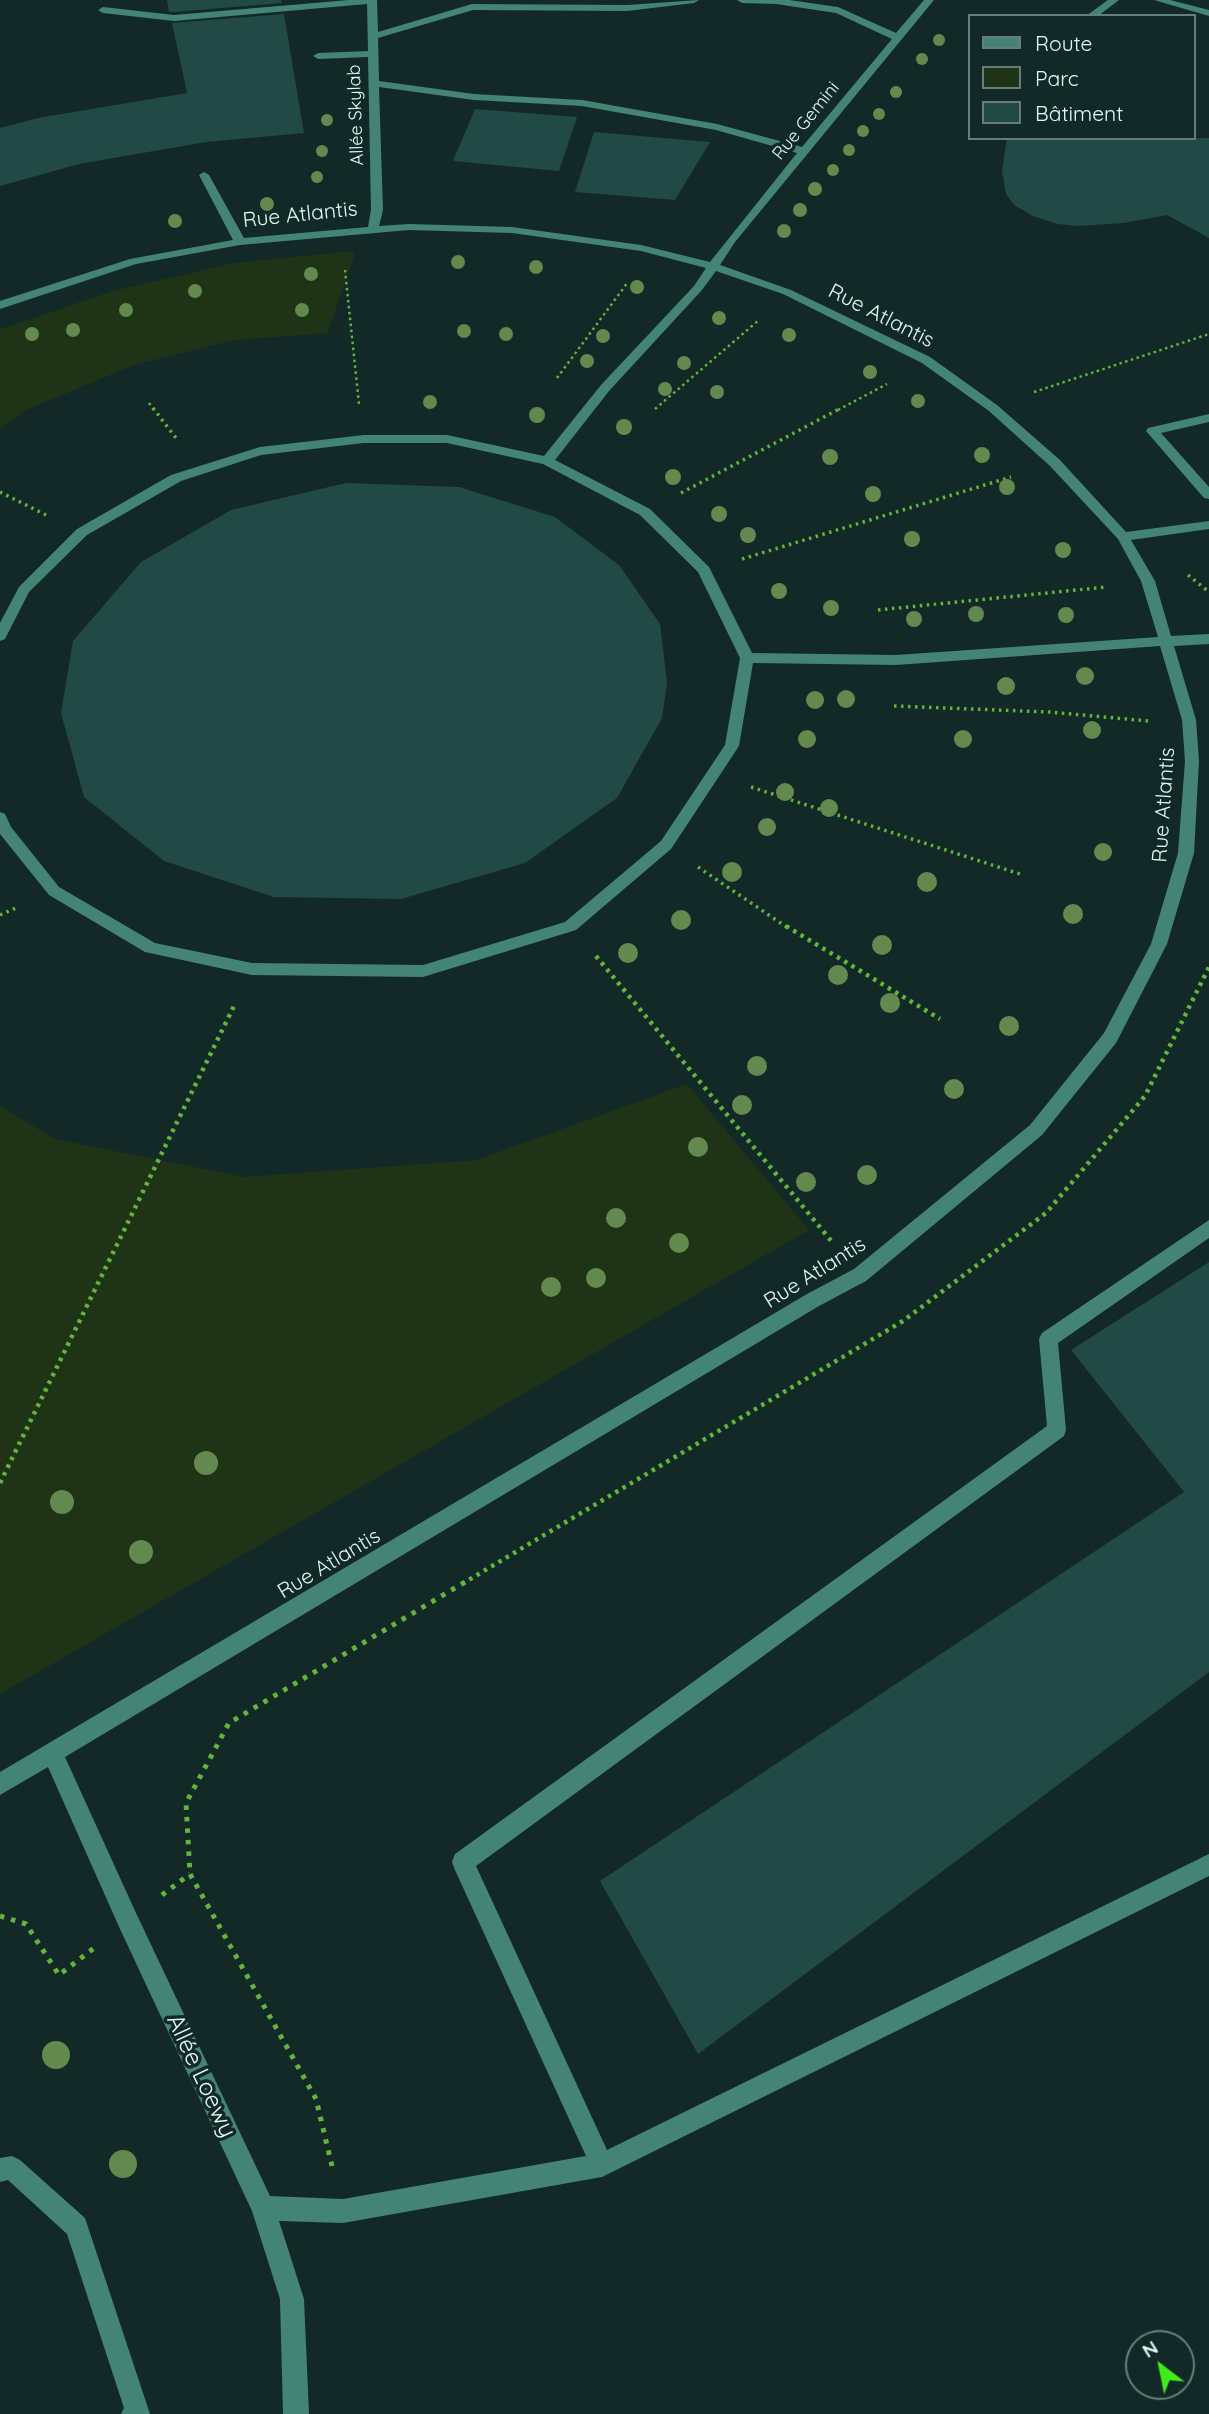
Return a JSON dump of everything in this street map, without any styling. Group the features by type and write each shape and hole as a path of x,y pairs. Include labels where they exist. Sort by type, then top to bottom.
{"street":[{"path":"372,37 472,7 627,8 694,0"},
{"path":"741,0 776,1 838,10 896,37"},
{"name":"Rue Gemini","path":"547,461 605,388 698,288 804,150 929,0"},
{"path":"1094,14 1114,0"},
{"path":"1159,0 1209,13"},
{"path":"103,10 174,18 372,1"},
{"name":"Allée Skylab","path":"372,1 371,54 377,210 373,229"},
{"path":"318,56 371,54"},
{"path":"372,83 474,97 582,103 717,127 804,150"},
{"path":"204,175 240,242"},
{"name":"Rue Atlantis","path":"0,305 134,261 240,242 409,227 512,230 641,248 713,266 787,292 926,360 993,408 1055,463 1123,537 1148,581 1189,719 1192,761 1186,853 1159,944 1110,1038 1036,1130 860,1275 801,1307 0,1784"},
{"path":"1209,418 1152,431 1209,495"},
{"path":"0,636 24,590 82,532 176,478 260,451 363,439 447,439 547,461 645,512 704,570 747,658 732,747 666,845 570,926 423,971 252,969 150,948 54,891 5,830 0,818"},
{"path":"1123,537 1209,525"},
{"path":"747,658 896,660 1052,647 1209,639"},
{"path":"602,2165 463,1863 1057,1430 1048,1339 1209,1228"},
{"name":"Allée Loewy","path":"53,1753 128,1921 263,2208 292,2299 296,2414"},
{"path":"263,2208 343,2211 602,2165 1209,1865"},
{"path":"0,2170 12,2168 77,2226 138,2413 134,2414"}],"path":[{"path":"345,265 363,439"},
{"path":"557,378 629,281"},
{"path":"655,409 762,318"},
{"path":"1030,394 1209,334"},
{"path":"645,512 853,404 926,360"},
{"path":"704,570 831,534 1055,463"},
{"path":"0,492 82,532"},
{"path":"878,610 1148,581"},
{"path":"894,706 1049,712 1143,721 1189,719"},
{"path":"713,775 1020,874"},
{"path":"666,845 793,931 940,1019"},
{"path":"570,926 654,1023 757,1153 860,1275"},
{"path":"343,2211 316,2099 190,1874 186,1803 229,1723 903,1321 1046,1213 1145,1096 1209,967"},
{"path":"0,1483 252,969"}],"green space":[{"path":"355,253 328,333 234,340 134,365 26,410 0,429 0,329 113,291 234,263"},
{"path":"687,1084 809,1230 0,1694 0,1106 55,1139 244,1177 476,1160"}],"building":[{"path":"167,0 281,0 282,3 169,12"},
{"path":"284,14 304,133 206,142 79,164 0,186 0,128 38,118 187,93 172,23"},
{"path":"475,109 577,117 559,171 453,161"},
{"path":"594,132 710,142 675,200 575,192"},
{"path":"1209,138 1209,238 1167,215 1124,223 1078,226 1058,224 1033,216 1014,205 1006,194 1002,171 1007,140"},
{"path":"346,483 459,487 555,517 619,565 660,624 667,682 662,718 617,798 525,863 401,899 274,897 164,861 84,797 61,713 73,641 141,562 231,510"},
{"path":"1209,1262 1209,1672 698,2054 600,1881 1184,1492 1071,1350"}]}
